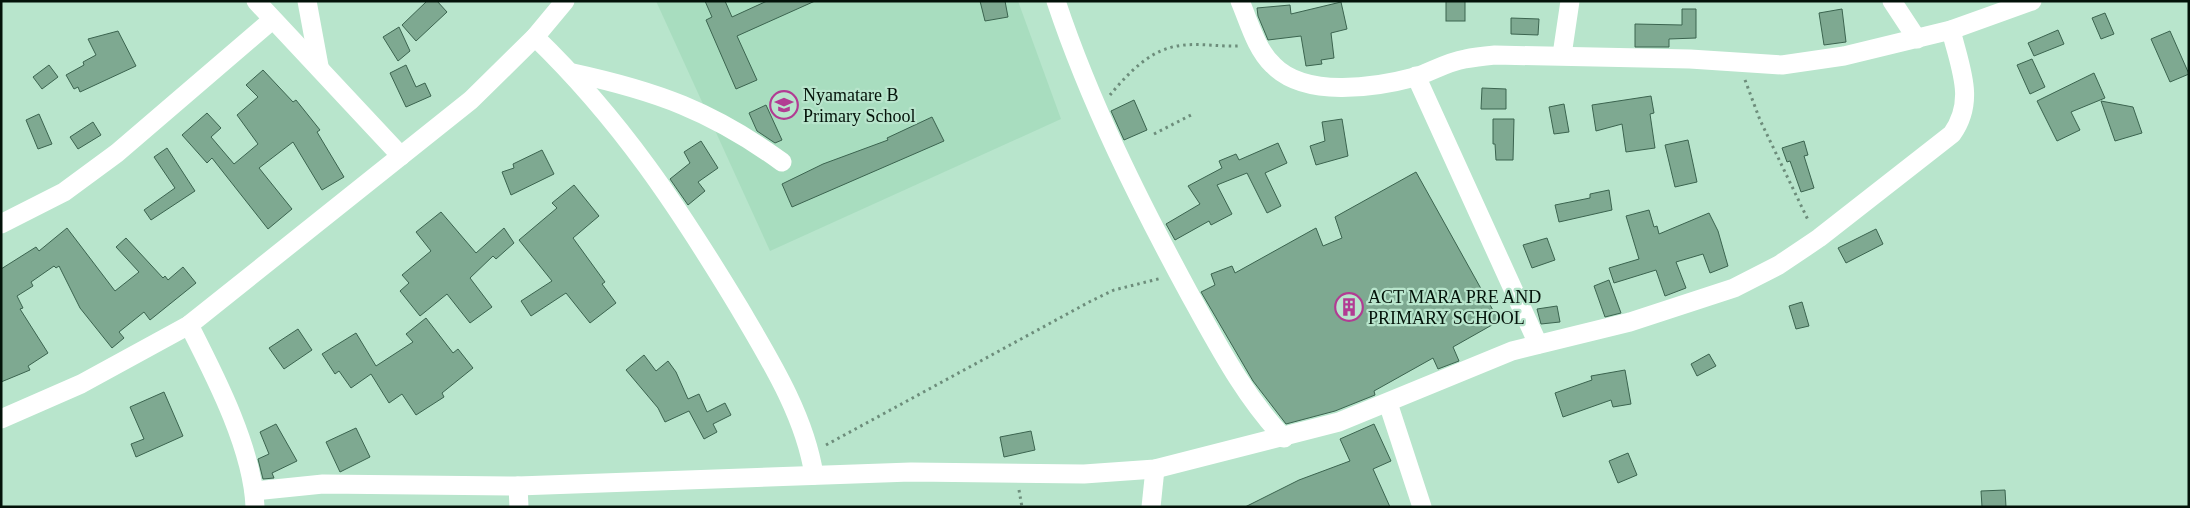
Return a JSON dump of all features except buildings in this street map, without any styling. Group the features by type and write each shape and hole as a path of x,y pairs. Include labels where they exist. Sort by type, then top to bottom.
{"street":[{"path":"256,1 272,20 319,66 401,156"},
{"path":"306,1 319,66"},
{"path":"1,419 81,384 189,325 471,100 536,37 564,1"},
{"path":"1056,1 1070,45 1102,120 1180,275 1236,376 1264,417 1284,438"},
{"path":"1240,1 1259,45 1272,65 1291,78 1311,86 1346,87 1384,84 1416,76 1463,59 1495,55 1562,55 1738,61 1782,66 1844,56 1917,39 1951,30 2032,1"},
{"path":"1562,55 1570,1"},
{"path":"1892,1 1917,39"},
{"path":"1,224 64,192 116,153 272,20"},
{"path":"189,325 231,412 254,499 323,484 518,486 910,472 1084,474 1155,469 1284,438 1339,422 1512,352 1630,322 1734,288 1780,265 1819,238 1945,140 1962,120 1966,96 1951,30"},
{"path":"536,37 573,73 625,134 672,200 713,265 782,383 810,453 814,475"},
{"path":"573,73 624,84 674,100 711,117 782,162"},
{"path":"1416,76 1538,344"},
{"path":"1388,402 1422,507"},
{"path":"1152,507 1155,469"},
{"path":"518,486 519,507"}],"path":[{"path":"1102,120 1107,99 1119,84 1140,64 1169,48 1191,45 1259,45"},
{"path":"1738,61 1764,128 1799,204 1819,238"},
{"path":"1154,134 1191,115"},
{"path":"810,453 1114,290 1180,275"}],"shaded area":[{"path":"656,1 1018,1 1061,119 770,251"}],"place":[{"name":"Nyamatare B Primary School","path":"784,105"},
{"name":"ACT MARA PRE AND PRIMARY SCHOOL","path":"1349,307"}]}
